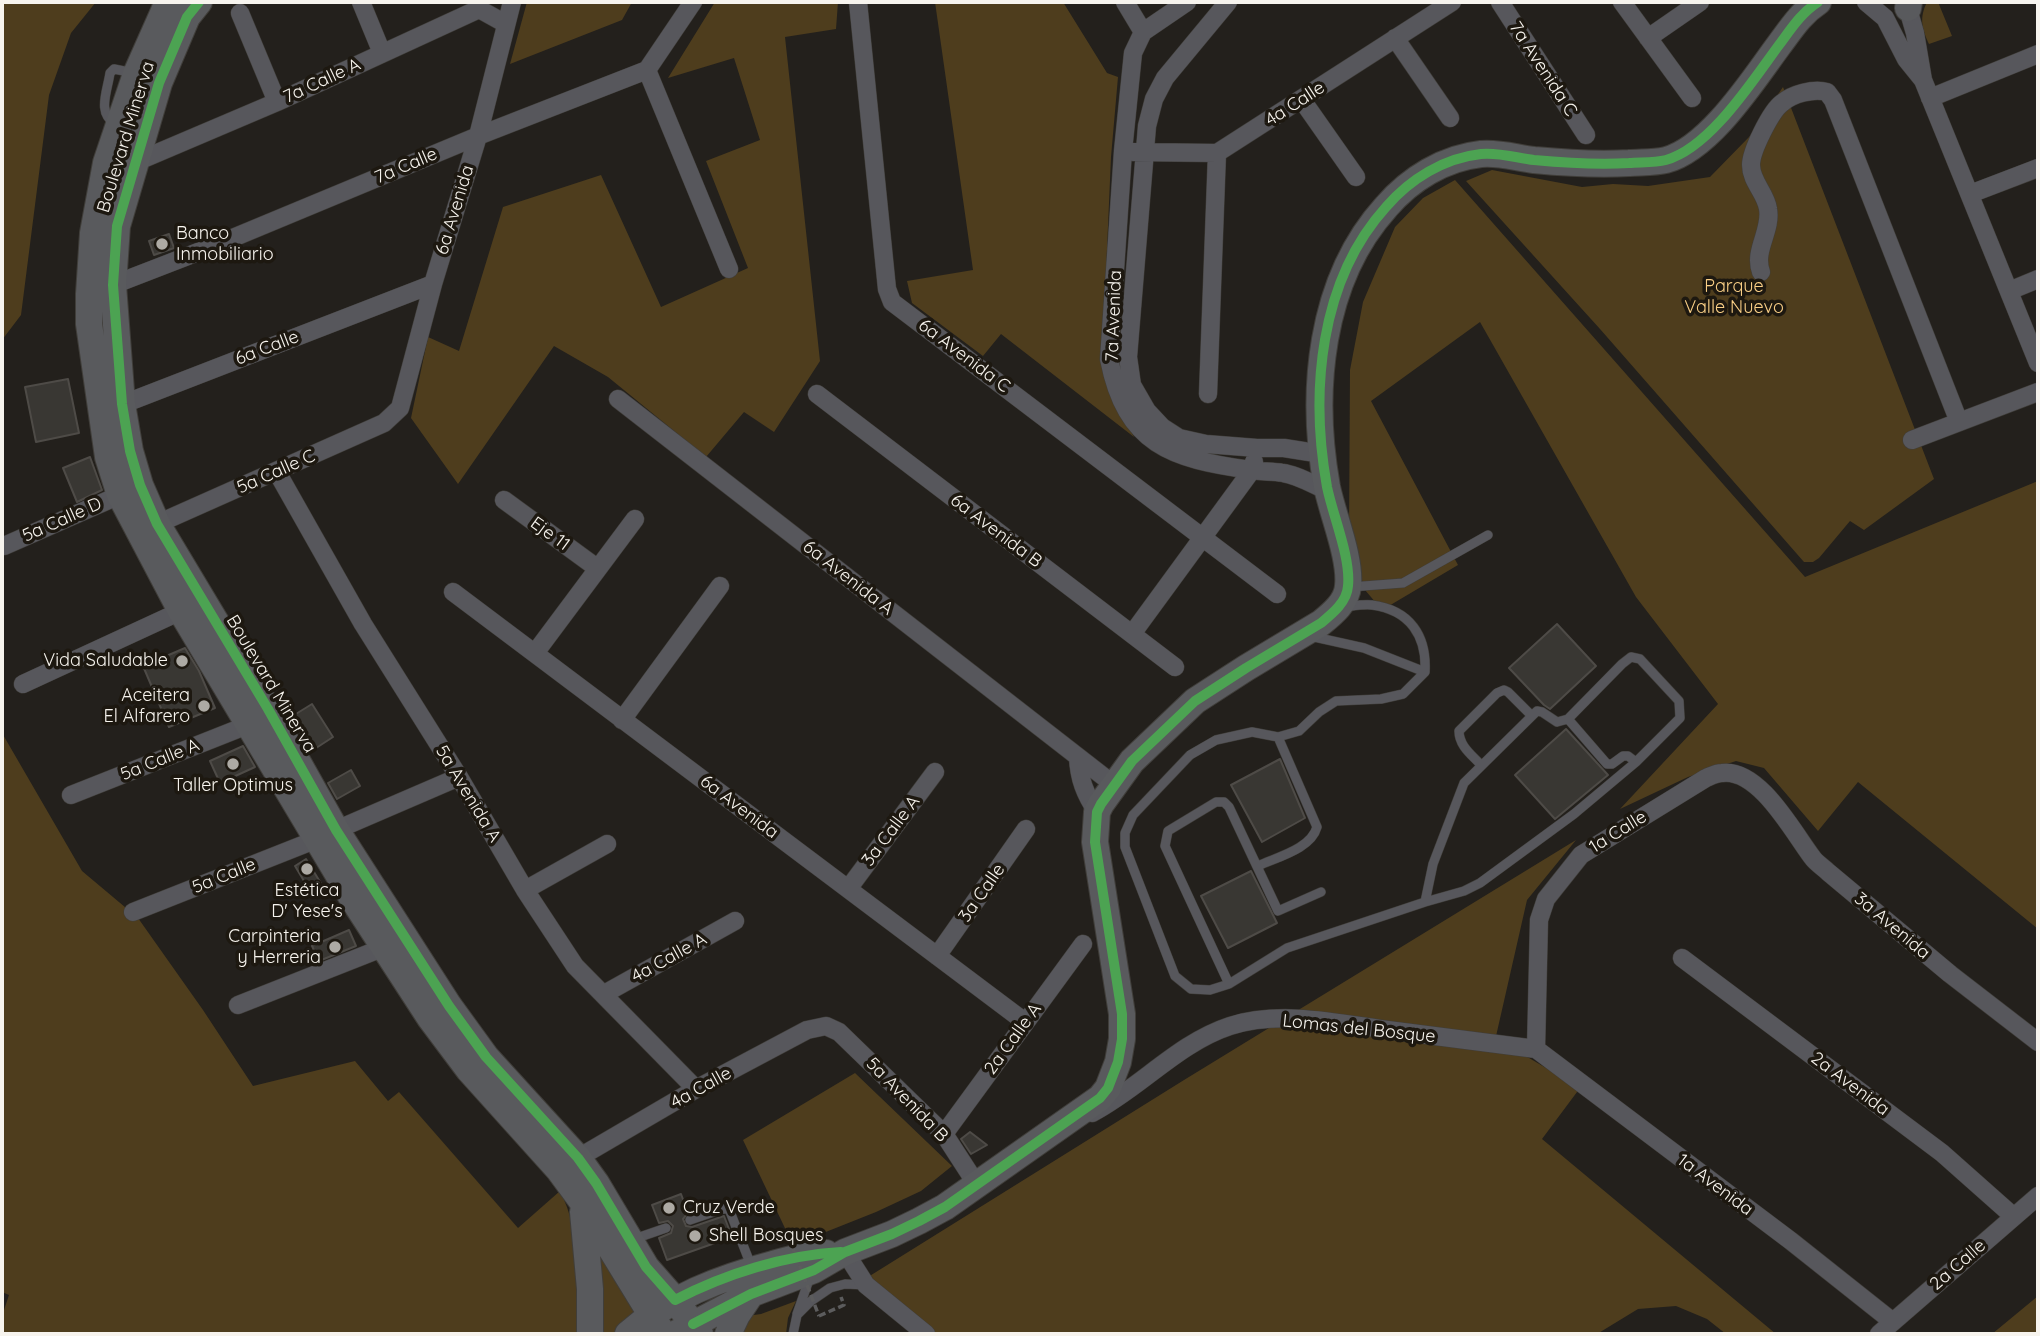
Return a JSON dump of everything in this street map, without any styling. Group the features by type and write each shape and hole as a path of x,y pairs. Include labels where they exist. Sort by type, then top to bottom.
{"street":[{"name":"Boulevard Minerva","path":"168,2 147,78 136,162 89,324 112,409 130,451 140,485 157,524 268,709 326,835 385,947 430,1018 469,1070 559,1170 581,1200 657,1325"},
{"name":"Boulevard Minerva","path":"101,290 93,233 106,163 118,126 199,2"},
{"path":"361,2 382,53"},
{"name":"6a Avenida","path":"393,416 400,408 433,284 478,136 512,2"},
{"path":"693,2 647,70 729,269"},
{"name":"6a Avenida C","path":"858,2 887,289 892,302 1277,594"},
{"path":"1125,2 1143,32 1187,2"},
{"name":"7a Avenida","path":"1228,2 1165,78 1154,99 1147,126 1128,357 1132,385 1147,411 1163,427 1180,438 1206,444 1284,447 1322,454"},
{"name":"4a Calle","path":"1217,153 1452,2"},
{"name":"7a Avenida C","path":"1500,2 1586,135"},
{"path":"1622,2 1692,97"},
{"path":"1648,38 1700,2"},
{"path":"628,1334 657,1325 675,1300 697,1289 814,1270 845,1252 919,1221 977,1185 1082,1112 1108,1088 1122,1039 1122,1014 1096,853 1097,812 1132,761 1195,701 1304,635 1343,597 1347,567 1328,491 1322,454 1321,361 1338,287 1360,243 1385,207 1412,182 1441,164 1484,153 1595,165 1665,160 1682,153 1700,141 1733,107 1800,16 1818,2"},
{"path":"1866,2 1878,9 1902,7 1915,33 1923,80 2038,363"},
{"name":"7a Calle A","path":"136,162 277,102 478,5 506,24"},
{"path":"240,13 277,102"},
{"name":"7a Avenida","path":"1143,32 1133,53 1123,151 1109,359 1115,388 1130,419 1151,440 1172,454 1203,462 1285,473 1328,491"},
{"path":"1395,38 1450,118"},
{"path":"1930,97 2038,54"},
{"name":"7a Calle","path":"101,290 647,70"},
{"path":"1760,272 1757,262 1768,209 1752,176 1751,162 1755,148 1776,108 1783,101 1817,89 1827,92 1833,100 1959,422"},
{"path":"1302,100 1356,177"},
{"path":"1123,151 1217,153 1208,394"},
{"path":"1970,194 2038,167"},
{"path":"2009,291 2038,279"},
{"path":"1114,282 1133,283"},
{"name":"6a Calle","path":"112,409 433,284"},
{"path":"1912,440 2038,392"},
{"name":"6a Avenida B","path":"817,394 1175,667"},
{"name":"6a Avenida A","path":"618,399 1114,785"},
{"name":"Boulevard Minerva","path":"112,409 108,457 120,495 181,611 248,725 479,1047 578,1158 646,1267 675,1300 690,1331"},
{"name":"5a Calle C","path":"157,524 277,472 384,423 393,416"},
{"path":"1132,634 1252,470 1257,448"},
{"name":"5a Avenida A","path":"277,472 363,624 459,777 525,890 575,965 696,1090"},
{"name":"5a Calle D","path":"5,546 120,495"},
{"name":"Eje 11","path":"504,500 597,568"},
{"path":"535,653 635,519"},
{"path":"622,720 720,586"},
{"name":"6a Avenida","path":"453,592 1025,1022"},
{"path":"23,684 181,611"},
{"name":"5a Calle A","path":"71,795 248,725"},
{"path":"1078,757 1079,774 1086,794 1097,812"},
{"name":"3a Calle A","path":"848,889 935,772"},
{"name":"1a Calle","path":"1536,1049 1539,920 1546,899 1581,855 1706,778 1723,772 1740,775 1764,792"},
{"name":"5a Calle","path":"133,912 326,835 459,777"},
{"name":"3a Avenida","path":"1764,792 1800,836 1813,858 1828,872 1950,974 2038,1042"},
{"name":"3a Calle","path":"937,956 1026,829"},
{"path":"525,890 607,844"},
{"name":"4a Calle A","path":"604,994 735,921"},
{"name":"2a Calle A","path":"944,1134 1083,944"},
{"path":"238,1005 385,947"},
{"name":"2a Avenida","path":"1682,958 1942,1153 2013,1216"},
{"name":"Lomas del Bosque","path":"1046,1137 1118,1100 1195,1042 1231,1026 1265,1019 1317,1020 1536,1049"},
{"name":"4a Calle","path":"578,1158 807,1030 827,1026"},
{"name":"5a Avenida B","path":"827,1026 839,1032 944,1134 977,1185"},
{"name":"1a Avenida","path":"1536,1049 1791,1241 1893,1322"},
{"name":"2a Calle","path":"1879,1334 2038,1196"},
{"path":"581,1200 589,1278 590,1334"},
{"path":"690,1331 752,1282 812,1254 845,1252"},
{"path":"845,1252 866,1285 926,1334"},
{"path":"728,1334 752,1282"}],"lane":[{"path":"1343,597 1403,583 1488,535"},
{"path":"1343,597 1388,609 1408,619 1426,652 1425,672 1403,694 1381,699 1336,701 1319,712 1299,731 1278,737 1252,732 1216,740 1189,755 1133,815 1125,834 1125,847 1175,976 1191,989 1210,990 1229,984 1287,948 1464,891 1480,883 1574,814 1636,762 1679,718 1679,701 1640,659 1632,657 1568,719 1557,722 1537,711 1464,783 1433,864 1425,902"},
{"path":"1304,635 1364,648 1425,672"},
{"path":"1481,765 1459,739 1459,731 1497,693 1504,690 1508,692 1531,716"},
{"path":"1568,719 1607,764 1612,764 1623,756 1636,762"},
{"path":"1258,866 1308,842 1315,835 1317,827 1278,737"},
{"path":"1229,984 1165,846 1168,831 1216,802 1224,802 1229,807 1278,911 1321,891"},
{"path":"690,1220 729,1209 752,1282"},
{"path":"629,1240 666,1228"},
{"path":"793,1334 805,1289 814,1270"},
{"path":"797,1315 830,1288 845,1284 866,1285"}],"path":[{"path":"792,1246 819,1316 844,1305 841,1297"}],"green space":[{"path":"2,2 96,2 71,33 49,95 21,315 2,340"},
{"path":"527,2 632,2 622,20 510,64"},
{"path":"715,2 838,2 836,29 785,37 820,361 774,432 744,412 706,457 608,377 554,346 458,484 411,418 428,337 459,351 503,207 601,175 661,307 748,268 706,161 760,140 734,58 668,78"},
{"path":"935,2 1063,2 1107,73 1118,77 1111,157 1103,342 1104,377 1134,437 1001,334 983,356 912,303 907,281 973,270"},
{"path":"1927,2 1938,2 1952,36 1929,44 1922,23"},
{"name":"Parque Valle Nuevo","path":"1783,87 1934,479 1864,530 1850,521 1813,562 1804,562 1466,181 1492,170 1582,187 1613,184 1648,186 1710,177 1749,137"},
{"path":"1455,180 1805,577 2038,481 2038,929 1858,782 1818,831 1764,768 1736,761 1688,777 1620,809 1718,704 1636,597 1480,322 1371,401 1458,565 1382,610 1365,590 1349,537 1350,370 1363,302 1395,227 1423,198"},
{"path":"2,733 82,871 138,918 253,1086 355,1061 388,1101 399,1092 518,1228 560,1191 576,1243 577,1334 2,1334 2,1316 9,1295 2,1292"},
{"path":"1576,840 1527,900 1494,1045 1524,1055 1580,1088 1542,1139 1776,1334 1726,1334 1707,1319 1676,1306 1638,1309 1597,1334 921,1334 860,1282 1184,1080"},
{"path":"855,1073 952,1166 921,1191 793,1245 743,1140"},
{"path":"590,1234 635,1311 619,1334 597,1334"},
{"path":"2038,1296 2038,1334 1992,1334"},
{"path":"796,1301 788,1318 786,1334 734,1334 747,1316 761,1314"}],"building":[{"name":"Banco Inmobiliario","path":"169,234 174,248 154,255 149,241"},
{"path":"68,379 79,433 36,442 25,387"},
{"path":"90,457 102,490 77,502 63,468"},
{"path":"1557,624 1596,666 1550,709 1509,668"},
{"path":"185,648 199,671 215,708 169,727 143,666"},
{"path":"312,704 333,737 310,752 291,717"},
{"path":"1566,729 1608,775 1555,819 1515,775"},
{"name":"Taller Optimus","path":"243,746 255,767 220,783 210,761"},
{"path":"1280,759 1305,818 1262,842 1231,785"},
{"path":"351,770 360,786 337,799 328,783"},
{"path":"306,859 322,885 310,891 295,866"},
{"path":"1251,871 1277,923 1228,948 1201,896"},
{"name":"Carpinteria y Herreria","path":"349,930 356,946 319,961 312,946"},
{"path":"970,1132 987,1145 971,1154 961,1139"},
{"name":"Shell Bosques","path":"681,1194 688,1213 683,1219 686,1226 692,1227 724,1216 732,1237 667,1260 659,1238 671,1233 673,1226 668,1221 659,1223 652,1205"}],"cycle path":[{"path":"199,2 187,17 159,83 117,226 113,285 122,404 130,451 140,485 157,524 268,709 336,830 449,1006 486,1057 578,1158 646,1267 675,1300 756,1267 798,1257 841,1252"},
{"path":"693,1324 751,1294 814,1270 845,1252 892,1234 945,1207 1100,1098 1108,1088 1118,1062 1122,1014 1095,842 1097,812 1132,761 1195,701 1321,623 1345,597 1348,586 1347,563 1327,487 1322,451 1321,377 1333,303 1346,269 1364,236 1386,207 1417,179 1441,165 1467,156 1494,154 1534,160 1605,164 1661,161 1682,153 1714,128 1806,11 1818,2"}],"place":[{"name":"Banco Inmobiliario","path":"162,244"},
{"name":"Vida Saludable","path":"182,661"},
{"name":"Aceitera El Alfarero","path":"204,706"},
{"name":"Taller Optimus","path":"233,764"},
{"name":"Estética D' Yese's","path":"307,869"},
{"name":"Carpinteria y Herreria","path":"335,947"},
{"name":"Cruz Verde","path":"669,1208"},
{"name":"Shell Bosques","path":"695,1236"}]}
